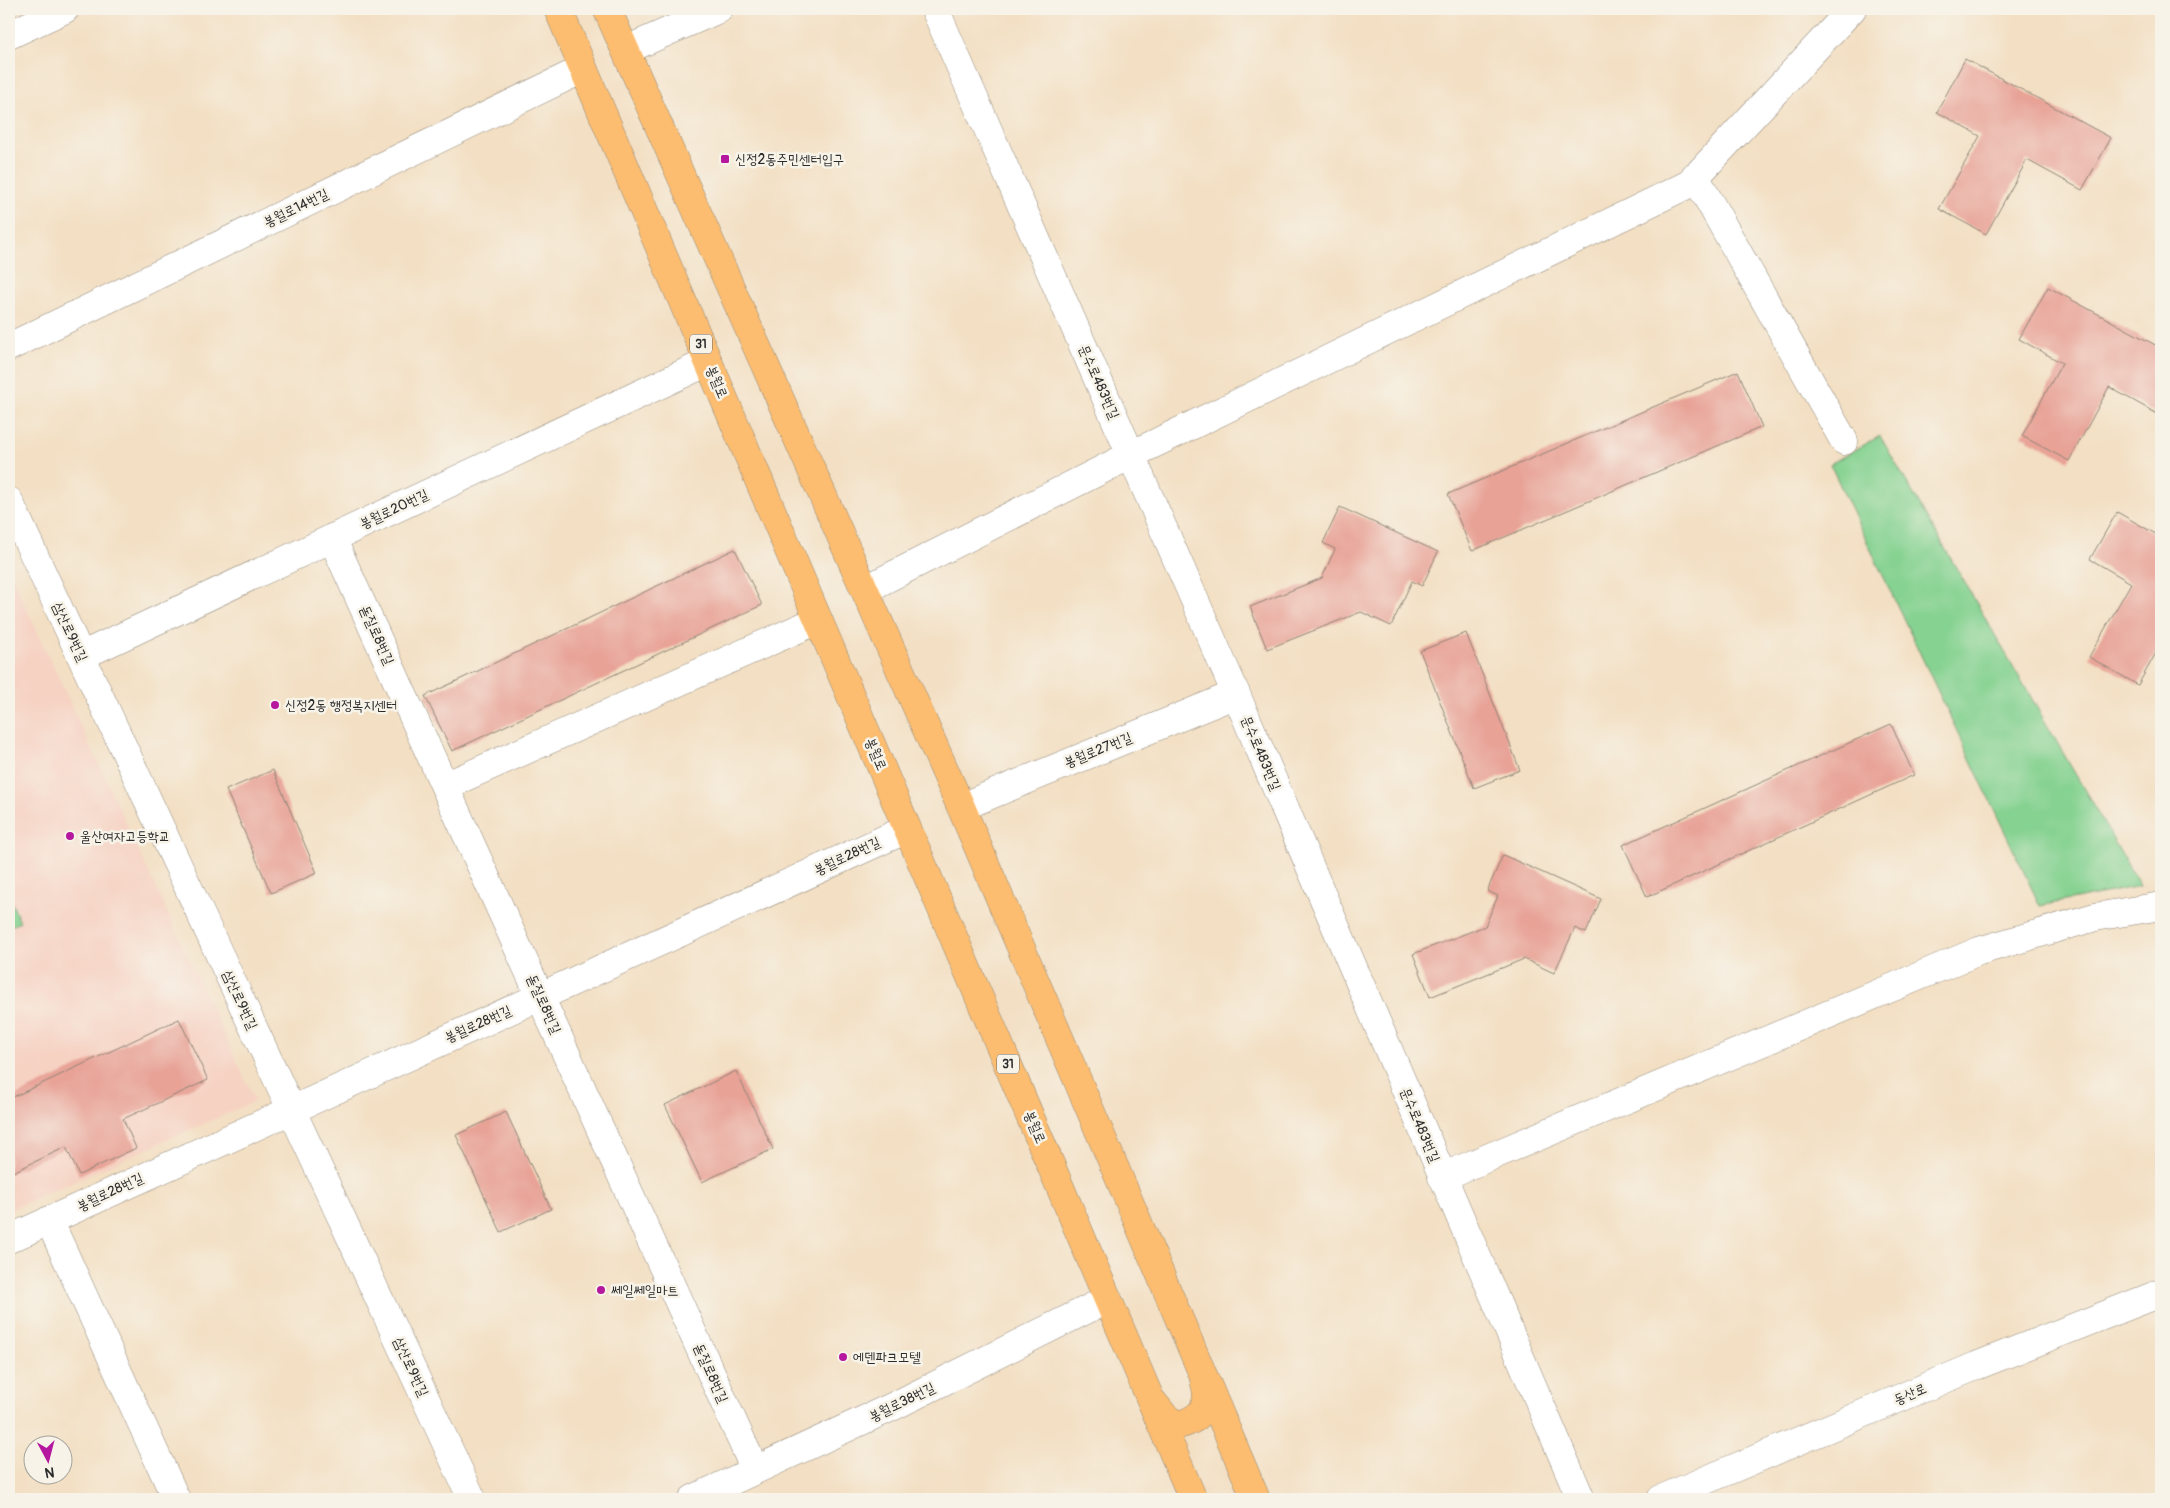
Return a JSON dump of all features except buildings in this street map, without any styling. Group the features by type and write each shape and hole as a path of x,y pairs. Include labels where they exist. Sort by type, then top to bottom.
{"main road":[{"name":"봉월로","path":"558,9 1193,1499"},
{"path":"607,9 961,807 1256,1499"},
{"path":"1145,1387 1156,1406 1166,1418 1178,1425 1193,1421 1202,1413 1206,1402 1206,1386 1199,1364"}],"street":[{"path":"9,35 65,9"},
{"path":"626,50 719,9"},
{"name":"문수로483번길","path":"935,9 1236,694 1581,1499"},
{"path":"866,590 1131,455 1689,184 1852,9"},
{"name":"봉월로14번길","path":"9,347 583,69"},
{"path":"1695,176 1844,441"},
{"name":"봉월로20번길","path":"81,656 708,362"},
{"name":"삼산로9번길","path":"9,500 472,1499"},
{"name":"돋질로8번길","path":"332,538 755,1470"},
{"path":"445,786 818,620"},
{"name":"봉월로27번길","path":"961,807 1236,694"},
{"name":"봉월로28번길","path":"9,1239 908,829"},
{"path":"1442,1177 1979,951 2095,917 2161,906"},
{"path":"50,1220 176,1499"},
{"name":"동산로","path":"1661,1499 1976,1366 2161,1293"},
{"name":"봉월로38번길","path":"693,1499 894,1406 1108,1298"}],"shaded area":[{"name":"울산여자고등학교","path":"9,571 255,1101 9,1210"}],"green space":[{"path":"1880,436 2140,886 2040,906 1830,464"},
{"path":"9,897 20,922 9,927"}],"place":[{"name":"신정2동주민센터입구","path":"725,159"},
{"name":"신정2동 행정복지센터","path":"275,705"},
{"name":"울산여자고등학교","path":"70,836"},
{"name":"쎄일쎄일마트","path":"601,1290"},
{"name":"에덴파크모텔","path":"843,1357"}]}
